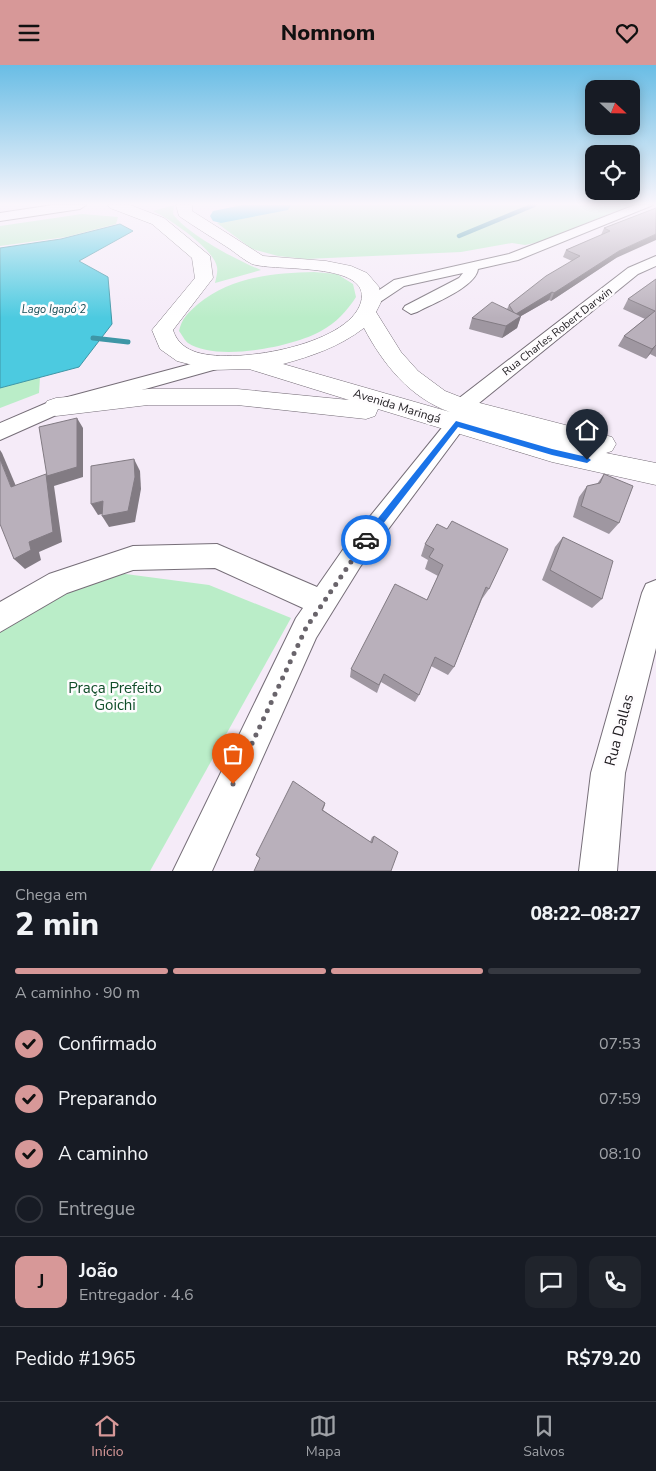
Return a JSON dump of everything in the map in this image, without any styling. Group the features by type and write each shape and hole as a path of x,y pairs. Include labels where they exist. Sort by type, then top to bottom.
{"main road":[{"name":"Avenida Maringá","path":"184,243 200,256 204,278 194,295 176,310 162,330 169,345 185,356 217,363 256,364 449,416 552,452 656,474"},
{"name":"Avenida Maringá","path":"231,243 257,259 287,265 328,266 356,274 368,286 369,307 376,334 397,363 431,394 449,416 551,432 656,455"},
{"name":"Avenida Maringá","path":"256,364 296,355 326,343 354,327 369,307"},
{"path":"56,407 148,397 237,397 449,416"}],"street":[{"path":"369,307 399,283 513,257 550,243"},
{"name":"Rua Charles Robert Darwin","path":"192,871 306,628 449,416 633,271 656,260"},
{"path":"411,309 464,281 470,275 471,267"},
{"path":"0,432 56,407 217,363"},
{"path":"0,618 59,583 133,558 217,556 322,603"},
{"name":"Rua Dallas","path":"598,871 608,773 656,593"}],"green space":[{"path":"0,243 25,243 0,246"},
{"path":"200,243 208,243 227,254 261,270 215,283 217,267 214,260"},
{"path":"243,243 536,243 525,245 512,243 461,252 306,259 278,256 252,249"},
{"path":"314,272 337,274 353,284 356,297 345,312 336,320 326,328 308,337 274,347 235,352 201,349 188,343 179,331 184,319 191,310 224,288 238,282 268,275"},
{"path":"40,377 39,393 0,408 0,388"},
{"name":"Praça Prefeito Goichi","path":"118,573 209,585 291,618 150,871 0,871 0,625 55,592"}],"water":[{"name":"Lago Igapó 2","path":"37,243 112,243 79,261 108,277 112,324 79,367 0,388 0,248"}],"building":[{"path":"583,243 637,243 619,251 554,293 552,292 516,314 514,313 509,305 546,276 580,256 566,250"},
{"path":"656,279 656,345 652,349 624,336 655,311 628,299"},
{"path":"492,302 521,316 506,326 472,318"},
{"path":"77,418 77,467 47,476 39,427"},
{"path":"0,459 11,487 46,474 53,532 29,542 31,550 14,559 0,524"},
{"path":"134,459 135,477 128,511 102,516 103,501 91,504 91,466"},
{"path":"604,474 633,486 619,523 581,506 587,486 600,483"},
{"path":"452,521 508,549 489,589 486,587 454,667 435,657 419,695 384,674 379,685 351,669 395,584 427,600 443,565 429,557 434,549 425,544 437,524 447,529"},
{"path":"563,537 613,561 602,599 550,570"},
{"path":"293,781 325,803 322,810 372,843 374,836 398,852 391,871 254,871 260,858 256,855"}],"waterway":[{"path":"93,338 128,342"}],"way so far":[{"path":"233,784 306,628 351,559 366,540"}],"route":[{"path":"366,540 456,424 552,452 587,460"}]}
